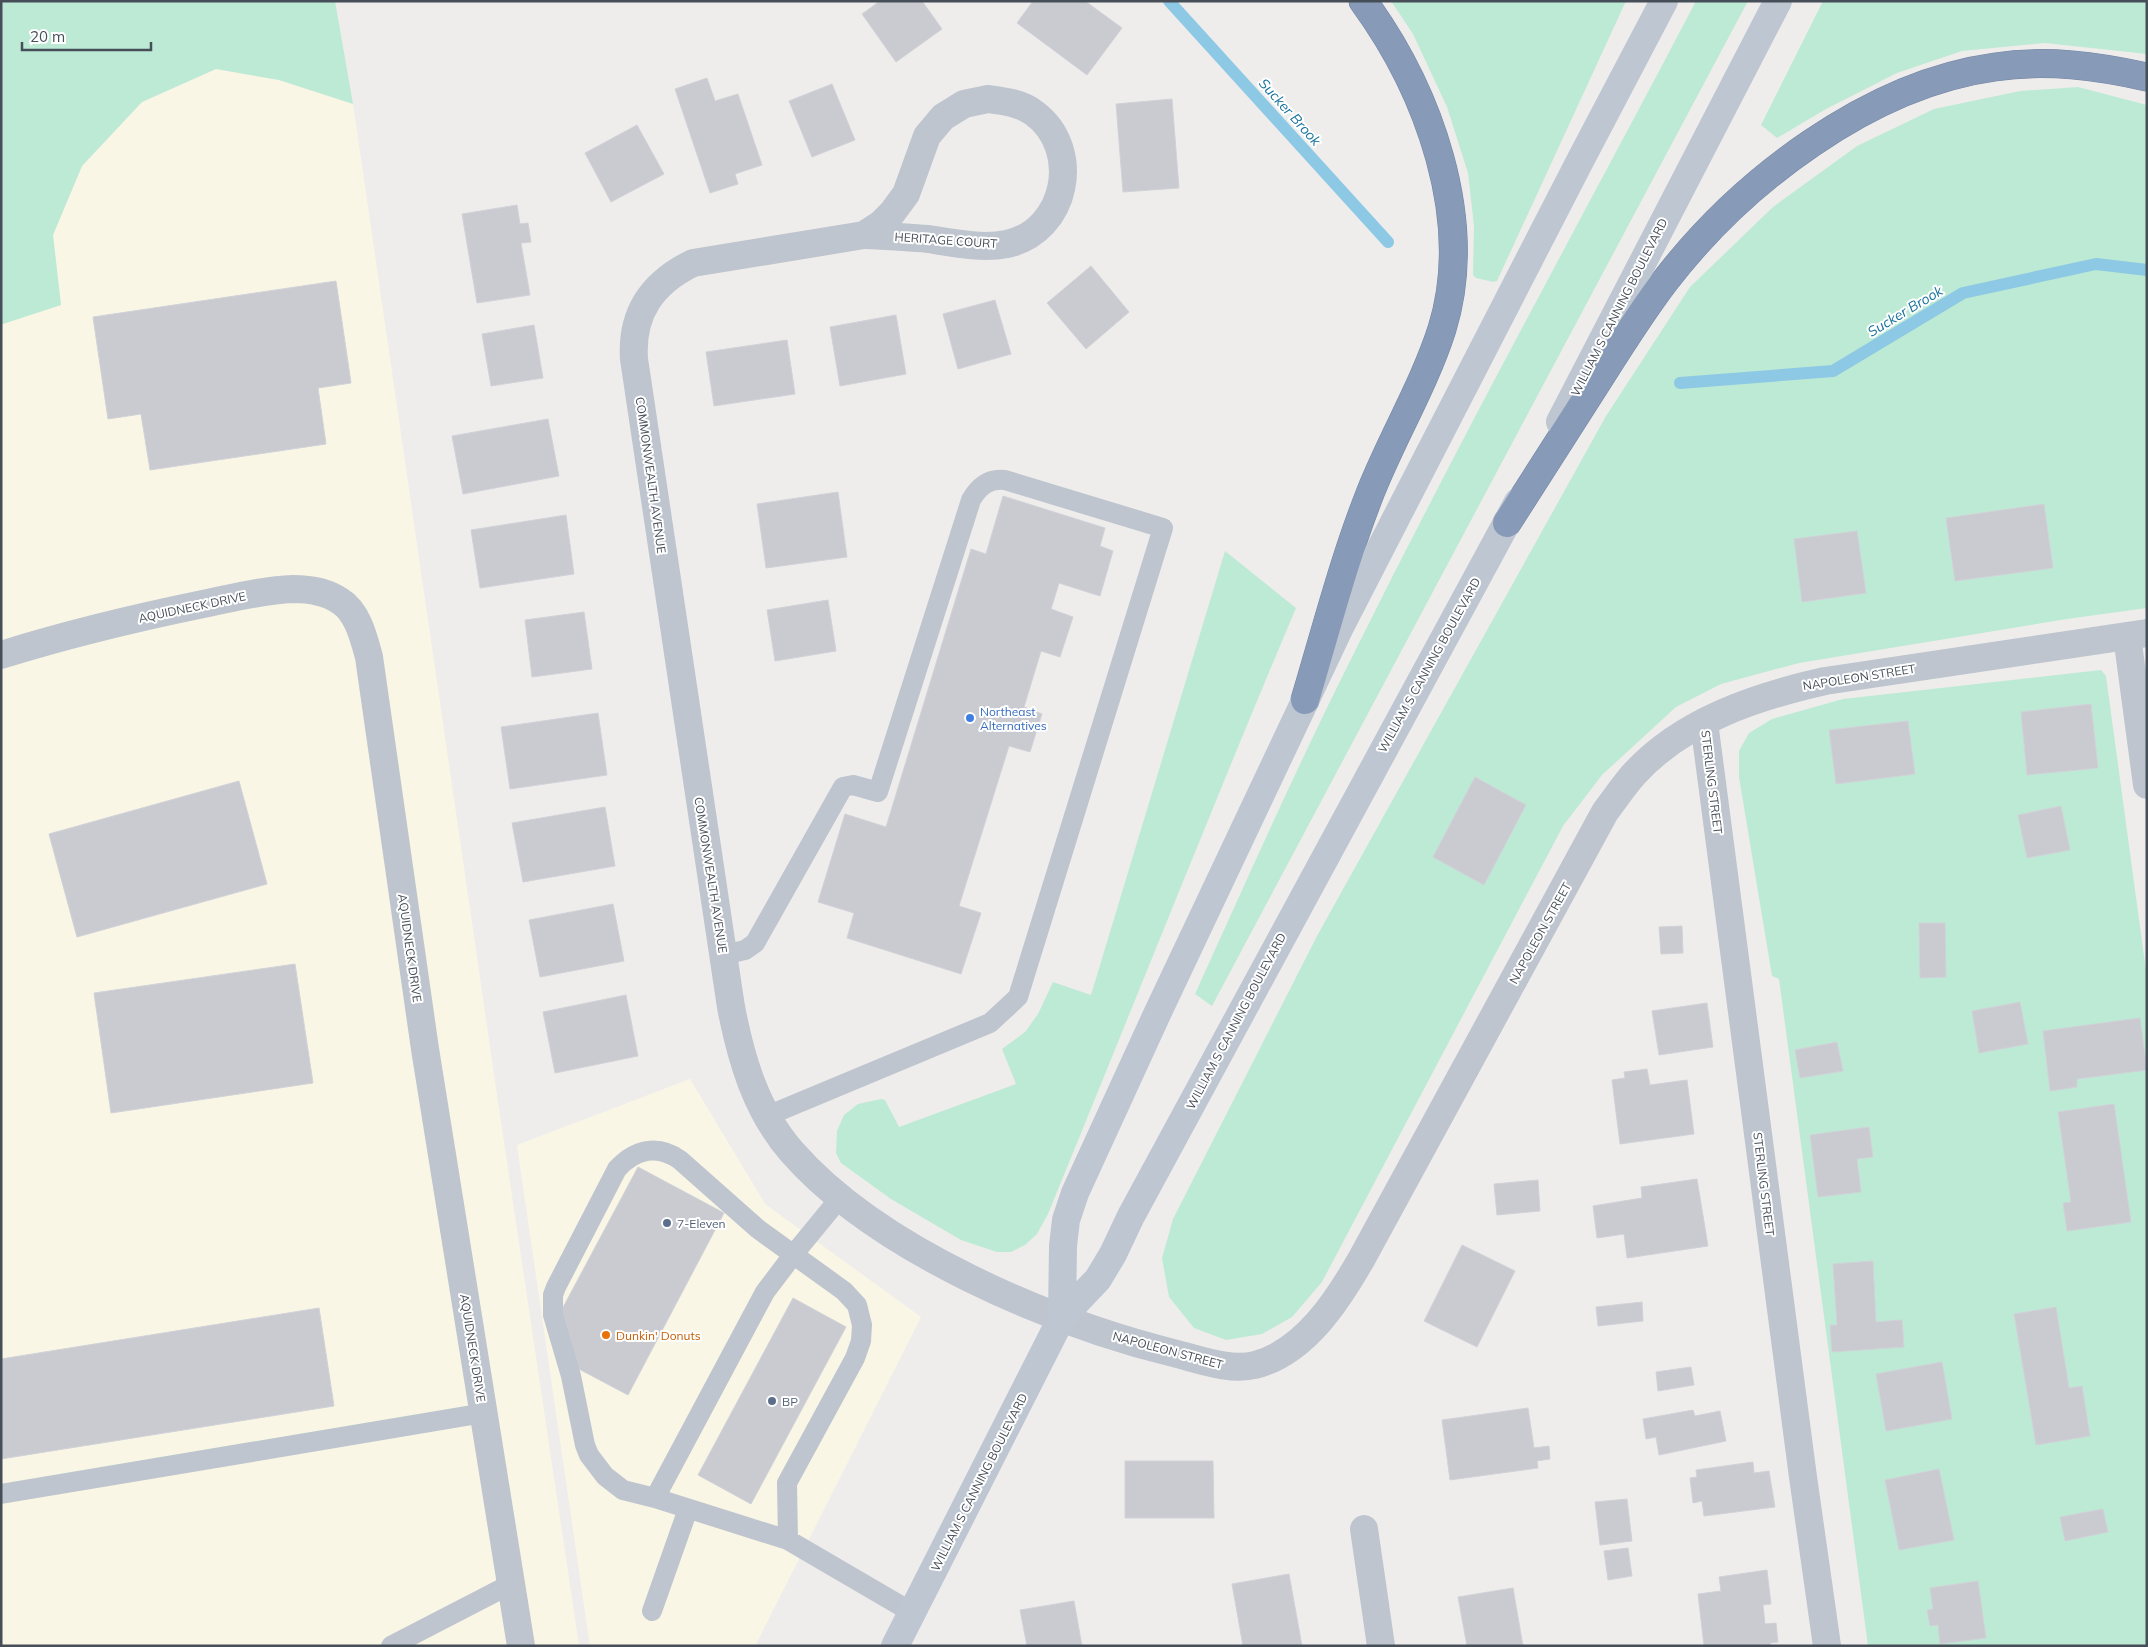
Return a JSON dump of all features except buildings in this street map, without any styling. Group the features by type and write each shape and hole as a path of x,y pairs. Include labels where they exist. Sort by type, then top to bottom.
{"highway":[{"path":"1305,700 1354,538 1371,491 1426,371 1442,328 1447,308 1452,267 1448,196 1444,170 1436,144 1416,91 1388,38 1364,1"},
{"path":"1507,523 1633,326 1665,281 1693,247 1744,196 1776,168 1812,143 1884,102 1960,74 1995,67 2031,64 2069,64 2109,69 2147,77"}],"main road":[{"name":"WILLIAM S CANNING BOULEVARD","path":"1062,1317 1063,1246 1066,1220 1075,1193 1305,700 1372,563 1664,1"},
{"name":"WILLIAM S CANNING BOULEVARD","path":"895,1646 1062,1317 1098,1279 1113,1254 1131,1216 1507,523 1778,1"}],"street":[{"name":"HERITAGE COURT","path":"666,279 693,263 709,259 864,235 984,245 1008,244 1030,235 1047,220 1059,199 1064,176 1062,152 1052,131 1034,113 1012,102 988,99 964,104 943,117 927,136 906,194 881,224 864,235"},
{"name":"COMMONWEALTH AVENUE","path":"666,279 656,289 639,316 634,331 634,359 723,955 739,1048 753,1090 767,1116 790,1150 839,1199 925,1254 995,1289 1062,1317"},
{"name":"AQUIDNECK DRIVE","path":"1,655 113,624 266,592 294,589 321,592 341,601 353,614 364,637 369,657 425,1049 521,1646"},
{"name":"NAPOLEON STREET","path":"1062,1317 1158,1349 1222,1365 1253,1366 1286,1351 1301,1338 1333,1303 1362,1258 1605,812 1636,772 1668,745 1704,722 1746,702 1825,681 2137,635"},
{"path":"2137,635 2147,785"},
{"name":"STERLING STREET","path":"1704,722 1800,1457 1827,1646"},
{"path":"1364,1529 1381,1646"}],"lane":[{"path":"723,955 745,950 755,943 843,787 853,784 878,792 971,500 976,490 996,479 1005,480 1162,528 1018,997 990,1023 767,1116"},
{"path":"788,1540 787,1483 855,1358 861,1341 862,1324 857,1305 844,1291 758,1228 672,1154 654,1149 633,1155 617,1169 552,1296 552,1314 571,1376 583,1439 589,1455 600,1471 623,1490 655,1498 788,1540 913,1612"},
{"path":"655,1498 765,1292 839,1199"},
{"path":"1,1494 484,1413"},
{"path":"652,1611 688,1509"},
{"path":"391,1646 511,1584"}],"shaded area":[{"path":"216,69 279,80 353,104 579,1646 1,1646 1,324 61,305 53,235 82,166 142,102"},
{"path":"690,1079 765,1204 921,1317 755,1646 590,1646 517,1145"}],"green space":[{"path":"1,1 335,1 353,104 279,80 216,69 142,102 82,166 53,235 61,305 1,324"},
{"path":"1391,1 1626,1 1497,281 1493,282 1476,278 1473,275 1474,226 1468,173 1447,107 1413,34"},
{"path":"1696,1 1748,1 1212,1006 1195,994 1316,732 1440,483"},
{"path":"1823,1 2147,1 2147,54 2045,43 1962,51 1897,73 1826,109 1777,138 1761,125"},
{"path":"2078,87 2147,105 2147,608 2067,619 1799,663 1721,684 1676,707 1602,775 1563,826 1322,1282 1292,1317 1262,1334 1226,1340 1194,1328 1169,1297 1162,1258 1173,1219 1317,936 1606,416 1690,287 1773,207 1857,146 1934,109 2020,91"},
{"path":"1225,551 1296,608 1048,1214 1037,1234 1025,1245 1011,1252 997,1252 961,1240 891,1199 841,1163 836,1153 837,1131 844,1115 858,1104 881,1099 885,1100 899,1127 1016,1084 1002,1049 1025,1032 1038,1014 1053,982 1091,995"},
{"path":"2101,670 2106,676 2147,978 2147,1646 1868,1646 1779,979 1772,976 1739,777 1739,751 1749,733 1772,719 1843,699"}],"waterway":[{"name":"Sucker Brook","path":"1169,1 1388,242"},
{"name":"Sucker Brook","path":"1680,383 1833,371 1963,293 2096,264 2147,270"}],"place":[{"name":"Northeast Alternatives","path":"970,718"},
{"name":"7-Eleven","path":"667,1223"},
{"name":"Dunkin' Donuts","path":"606,1335"},
{"name":"BP","path":"772,1401"}]}
